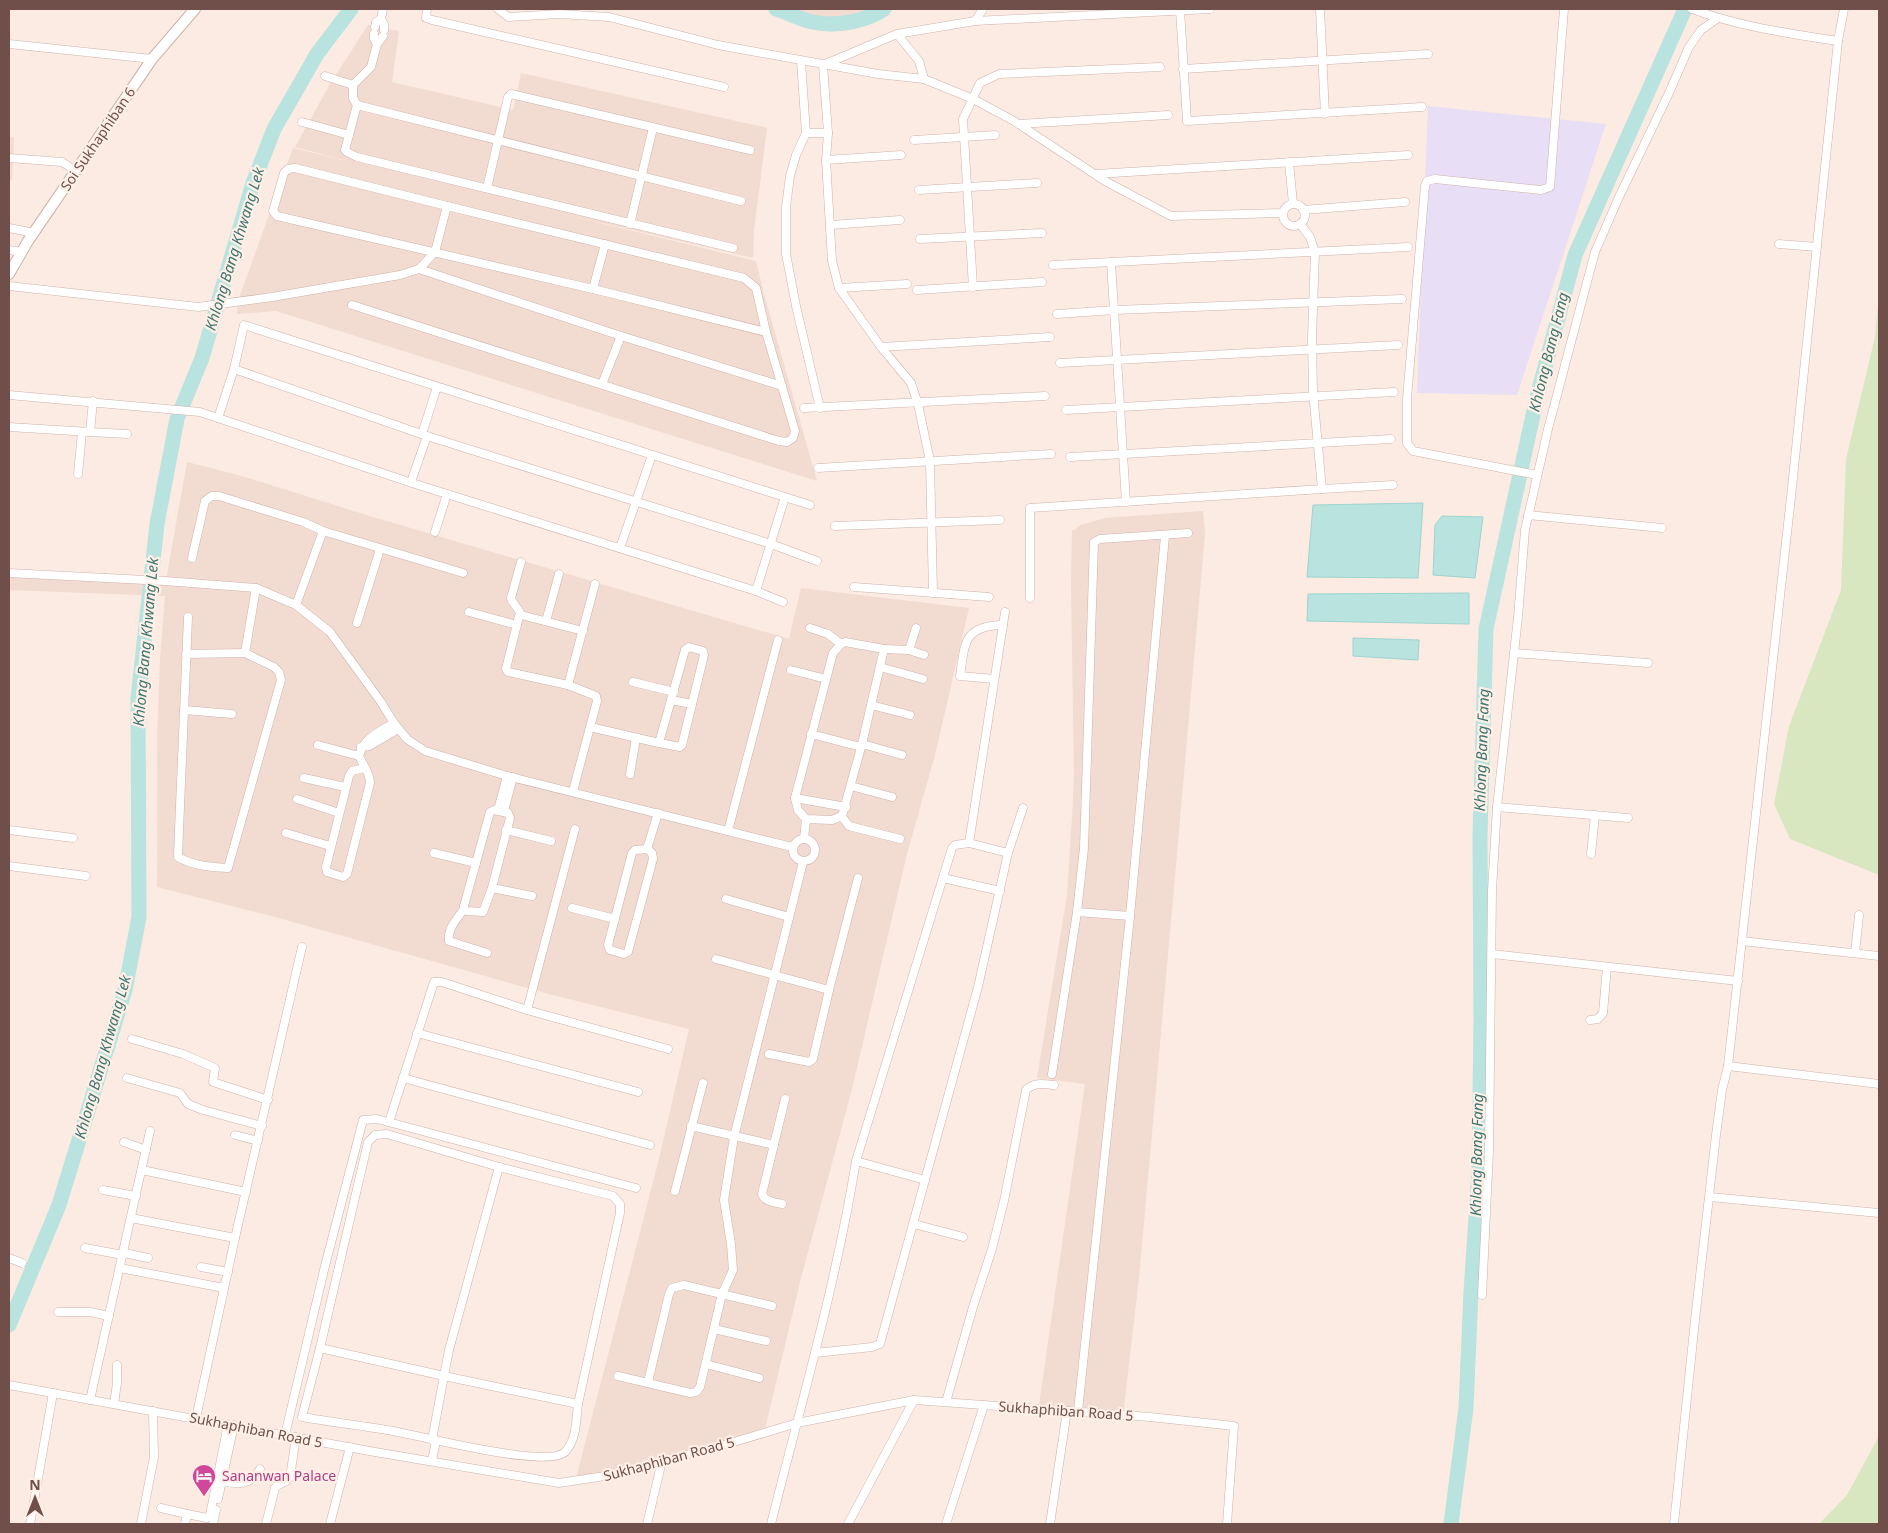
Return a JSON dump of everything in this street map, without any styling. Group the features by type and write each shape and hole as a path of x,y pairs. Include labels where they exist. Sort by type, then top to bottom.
{"street":[{"name":"Soi Sukhaphiban 6","path":"9,274 34,233 152,59 195,9"},
{"path":"383,9 381,19 384,24 383,33 377,44 370,67 353,85 353,98 357,106 345,150 347,152 357,157 734,248"},
{"path":"427,9 426,18 432,20 724,87"},
{"path":"498,9 508,17 560,14 609,17 718,45 823,65 924,79 973,99 1019,124 1096,174 1171,216 1283,213"},
{"path":"975,21 983,9"},
{"path":"823,65 897,34 975,21 1210,9"},
{"path":"1320,9 1325,114"},
{"path":"1537,475 1414,451 1408,443 1407,399 1424,186 1427,181 1435,179 1541,190 1550,187 1564,9"},
{"path":"1674,1524 1695,1320 1722,1090 1728,1066 1738,981 1838,41 1844,9"},
{"path":"1180,10 1187,121 1422,107"},
{"path":"1695,10 1751,27 1838,41"},
{"path":"1482,1295 1489,1152 1492,890 1524,536 1537,475 1595,252 1689,47 1701,30 1718,18"},
{"path":"377,44 374,39 374,31 376,22 381,19"},
{"path":"897,34 919,61 924,79"},
{"path":"9,44 152,59"},
{"path":"1183,69 1428,54"},
{"path":"801,61 806,132 796,155 790,176 786,207 786,254 820,408"},
{"path":"823,65 828,133 826,160 832,261 839,288 910,382 918,404 930,460 933,593"},
{"path":"973,287 963,119 980,83 999,74 1160,67"},
{"path":"325,76 353,85"},
{"path":"487,188 508,97 513,94 750,150"},
{"path":"357,106 741,201"},
{"path":"1019,124 1168,115"},
{"path":"302,122 349,135"},
{"path":"630,224 652,128"},
{"path":"806,132 828,133"},
{"path":"914,140 995,135"},
{"path":"1096,174 1408,154"},
{"path":"826,160 901,155"},
{"path":"9,158 62,162 76,171"},
{"path":"1289,162 1293,204"},
{"path":"352,305 779,441 788,442 793,438 795,431 766,332 756,288 744,278 295,168 288,169 284,173 272,211 277,216 593,289 766,332"},
{"path":"919,190 1037,183"},
{"path":"1304,210 1405,202"},
{"path":"1293,204 1304,210 1305,216 1300,224 1289,226 1284,220 1283,213 1287,207 1293,204"},
{"path":"9,286 198,307 238,303 400,276 419,269 435,252 447,206"},
{"path":"831,225 900,220"},
{"path":"1300,224 1310,237 1315,252 1313,303 1314,397 1322,489"},
{"path":"9,228 34,233"},
{"path":"920,239 1042,233"},
{"path":"593,289 605,244"},
{"path":"1779,244 1817,247"},
{"path":"1053,265 1408,248"},
{"path":"9,250 22,252"},
{"path":"1111,262 1126,502"},
{"path":"419,269 621,336 782,386"},
{"path":"917,290 1042,282"},
{"path":"839,288 907,284"},
{"path":"1057,314 1402,299"},
{"path":"218,418 234,369 244,325 810,505"},
{"path":"602,384 621,336"},
{"path":"881,346 1050,337"},
{"path":"1060,363 1398,345"},
{"path":"234,369 424,435 771,544 817,561"},
{"path":"411,482 437,387"},
{"path":"1066,410 1394,392"},
{"path":"9,395 200,412 447,494 756,591 783,602"},
{"path":"804,408 918,404 1045,396"},
{"path":"78,474 93,402"},
{"path":"9,427 127,434"},
{"path":"1070,457 1391,439"},
{"path":"818,468 1051,454"},
{"path":"620,548 652,455"},
{"path":"1030,598 1030,508 1393,485"},
{"path":"435,532 447,494"},
{"path":"192,558 205,501 212,496 220,496 303,522 323,531 463,573"},
{"path":"756,591 785,498"},
{"path":"1528,516 1662,528"},
{"path":"835,526 1000,520"},
{"path":"296,605 323,531"},
{"path":"1052,1074 1077,912 1086,799 1094,542 1100,539 1188,533"},
{"path":"1078,1412 1130,916 1165,536"},
{"path":"357,623 380,549"},
{"path":"521,562 512,598 512,601 519,608 521,615 519,616 506,666 508,672 568,686 596,696 597,700 573,791"},
{"path":"9,573 256,588 296,605 330,632 396,726 407,739 425,751 510,776 792,846"},
{"path":"546,620 559,574"},
{"path":"568,686 595,584"},
{"path":"854,587 989,596"},
{"path":"245,653 256,588"},
{"path":"469,612 517,625"},
{"path":"969,843 1005,612"},
{"path":"521,615 583,630"},
{"path":"186,654 245,653 274,667 279,672 281,680 228,868 214,868 188,863 178,857 186,654 188,617"},
{"path":"994,679 960,676 966,641 970,634 993,625 1003,625"},
{"path":"810,628 828,634 841,644"},
{"path":"910,650 916,628"},
{"path":"728,830 778,640"},
{"path":"842,817 832,820 806,819 798,810 795,798 833,653 841,644 852,642 884,649 910,650 924,654"},
{"path":"590,727 636,738 660,743 681,747 704,655 703,651 686,647 660,743"},
{"path":"842,817 862,746 884,649"},
{"path":"1514,653 1648,663"},
{"path":"880,667 923,679"},
{"path":"791,670 826,679"},
{"path":"633,682 692,704"},
{"path":"871,705 910,715"},
{"path":"184,710 232,714"},
{"path":"364,768 352,771 345,788 330,846 326,870 345,877 370,783 369,774 364,768 360,751 367,739 396,726"},
{"path":"811,734 902,755"},
{"path":"630,774 636,738"},
{"path":"318,745 360,751"},
{"path":"501,811 510,776"},
{"path":"304,778 345,788"},
{"path":"851,786 892,797"},
{"path":"795,798 846,807"},
{"path":"297,799 339,813"},
{"path":"1498,807 1628,818"},
{"path":"815,1352 872,1347 880,1344 978,987 1008,853 1023,808"},
{"path":"464,909 467,911 483,912 492,888 509,816 501,811 494,810 490,812 464,909 453,924 448,939 451,943 487,953"},
{"path":"648,850 658,813"},
{"path":"1591,854 1595,815"},
{"path":"842,817 849,826 900,839"},
{"path":"804,839 806,819"},
{"path":"527,1010 575,829"},
{"path":"9,830 73,838"},
{"path":"506,830 551,840"},
{"path":"286,834 330,846"},
{"path":"807,839 812,843 815,850 810,860 803,862 794,856 792,846 798,840 807,839"},
{"path":"771,1524 815,1352 848,1209 856,1161 952,848 955,845 969,843 1008,853"},
{"path":"636,850 648,850 652,853 653,858 626,954 608,948 615,919 632,853 636,850"},
{"path":"434,853 476,863"},
{"path":"618,1376 690,1393 696,1392 700,1387 722,1294 733,1270 724,1200 734,1137 803,862"},
{"path":"9,866 86,876"},
{"path":"768,1054 809,1062 812,1060 858,878"},
{"path":"942,878 1000,891"},
{"path":"492,888 532,896"},
{"path":"726,899 789,917"},
{"path":"572,908 615,919"},
{"path":"1077,912 1130,916"},
{"path":"1855,953 1859,915"},
{"path":"1742,941 1879,956"},
{"path":"196,1418 302,947"},
{"path":"1492,954 1738,981"},
{"path":"716,959 829,990"},
{"path":"1590,1020 1598,1019 1603,1013 1607,967"},
{"path":"389,1122 434,982 442,982 527,1010 668,1049"},
{"path":"417,1033 638,1092"},
{"path":"132,1039 183,1054 215,1068 213,1082 268,1100"},
{"path":"1728,1066 1879,1084"},
{"path":"127,1078 180,1093 188,1104 203,1110 262,1126"},
{"path":"403,1078 650,1145"},
{"path":"675,1191 703,1083"},
{"path":"946,1402 992,1249 1004,1202 1026,1090 1030,1085 1054,1085"},
{"path":"782,1204 767,1201 763,1198 762,1194 785,1099"},
{"path":"285,1435 325,1266 362,1122 367,1118 389,1122 636,1188"},
{"path":"691,1126 774,1145"},
{"path":"90,1400 150,1131"},
{"path":"387,1134 499,1167 613,1196 620,1204 620,1213 578,1404 575,1433 565,1452 553,1457 522,1456 302,1417 320,1348 368,1142 375,1135 387,1134"},
{"path":"235,1135 258,1141"},
{"path":"124,1142 146,1150"},
{"path":"856,1161 925,1180"},
{"path":"432,1461 449,1350 499,1167"},
{"path":"142,1170 246,1192"},
{"path":"103,1190 136,1196"},
{"path":"1710,1197 1879,1213"},
{"path":"131,1218 235,1238"},
{"path":"914,1224 963,1237"},
{"path":"85,1248 148,1258"},
{"path":"9,1258 22,1263"},
{"path":"201,1267 228,1272"},
{"path":"120,1268 224,1288"},
{"path":"648,1382 672,1288 684,1285 772,1306"},
{"path":"58,1312 90,1312 110,1316"},
{"path":"714,1329 766,1341"},
{"path":"320,1348 578,1404"},
{"path":"706,1364 759,1378"},
{"path":"114,1404 117,1365"},
{"name":"Sukhaphiban Road 5","path":"9,1385 559,1483 605,1476 797,1423 914,1400 1150,1417 1234,1426 1227,1524"},
{"path":"30,1524 54,1393"},
{"path":"848,1524 914,1400"},
{"path":"946,1524 984,1405"},
{"path":"141,1524 154,1457 153,1411"},
{"path":"1050,1524 1067,1411"},
{"path":"213,1524 231,1424"},
{"path":"161,1508 209,1518 231,1424"},
{"path":"266,1524 275,1488 290,1477 296,1437"},
{"path":"330,1524 350,1447"},
{"path":"647,1524 662,1461"},
{"path":"222,1481 232,1484 251,1481 260,1469"},
{"path":"185,1524 187,1514"}],"shaded area":[{"path":"778,9 889,9 847,21 827,22 803,18"},
{"path":"368,25 399,31 392,82 513,110 521,73 767,128 754,230 753,258 559,213 756,261 817,481 276,311 237,314 238,301 293,148 347,161 295,147 330,84"},
{"path":"1428,106 1606,124 1517,395 1417,393"},
{"path":"9,137 14,137 12,180 9,180"},
{"path":"187,462 242,476 373,517 789,639 801,588 969,608 935,755 907,854 851,1093 801,1278 764,1433 628,1469 576,1478 658,1163 689,1029 549,994 279,918 157,887 157,740 165,596 9,590 9,574 166,580"},
{"path":"1203,511 1205,534 1173,899 1139,1278 1123,1416 1039,1405 1085,1084 1037,1078 1067,895 1072,818 1074,776 1072,531 1081,525 1105,518"}],"green space":[{"path":"1879,295 1879,875 1790,839 1774,804 1789,726 1841,590 1846,459 1875,337"},
{"path":"1879,1436 1879,1524 1819,1524 1847,1495"}],"water":[{"path":"1423,503 1418,578 1307,577 1313,505"},
{"path":"1442,516 1483,517 1475,578 1433,575 1435,525"},
{"path":"1469,593 1469,624 1307,621 1308,594"},
{"path":"1353,638 1419,640 1418,660 1353,656"}],"waterway":[{"name":"Khlong Bang Khwang Lek","path":"9,1325 59,1205 125,990 139,917 138,698 157,524 177,419 202,358 253,183 274,129 317,54 351,9"},
{"name":"Khlong Bang Khwang Lek","path":"776,9 812,22 830,24 859,20 884,9"},
{"name":"Khlong Bang Fang","path":"1451,1524 1466,1408 1479,1172 1481,1019 1480,835 1486,629 1537,397 1575,255 1685,9"}],"place":[{"name":"Sananwan Palace","path":"204,1497"}]}
